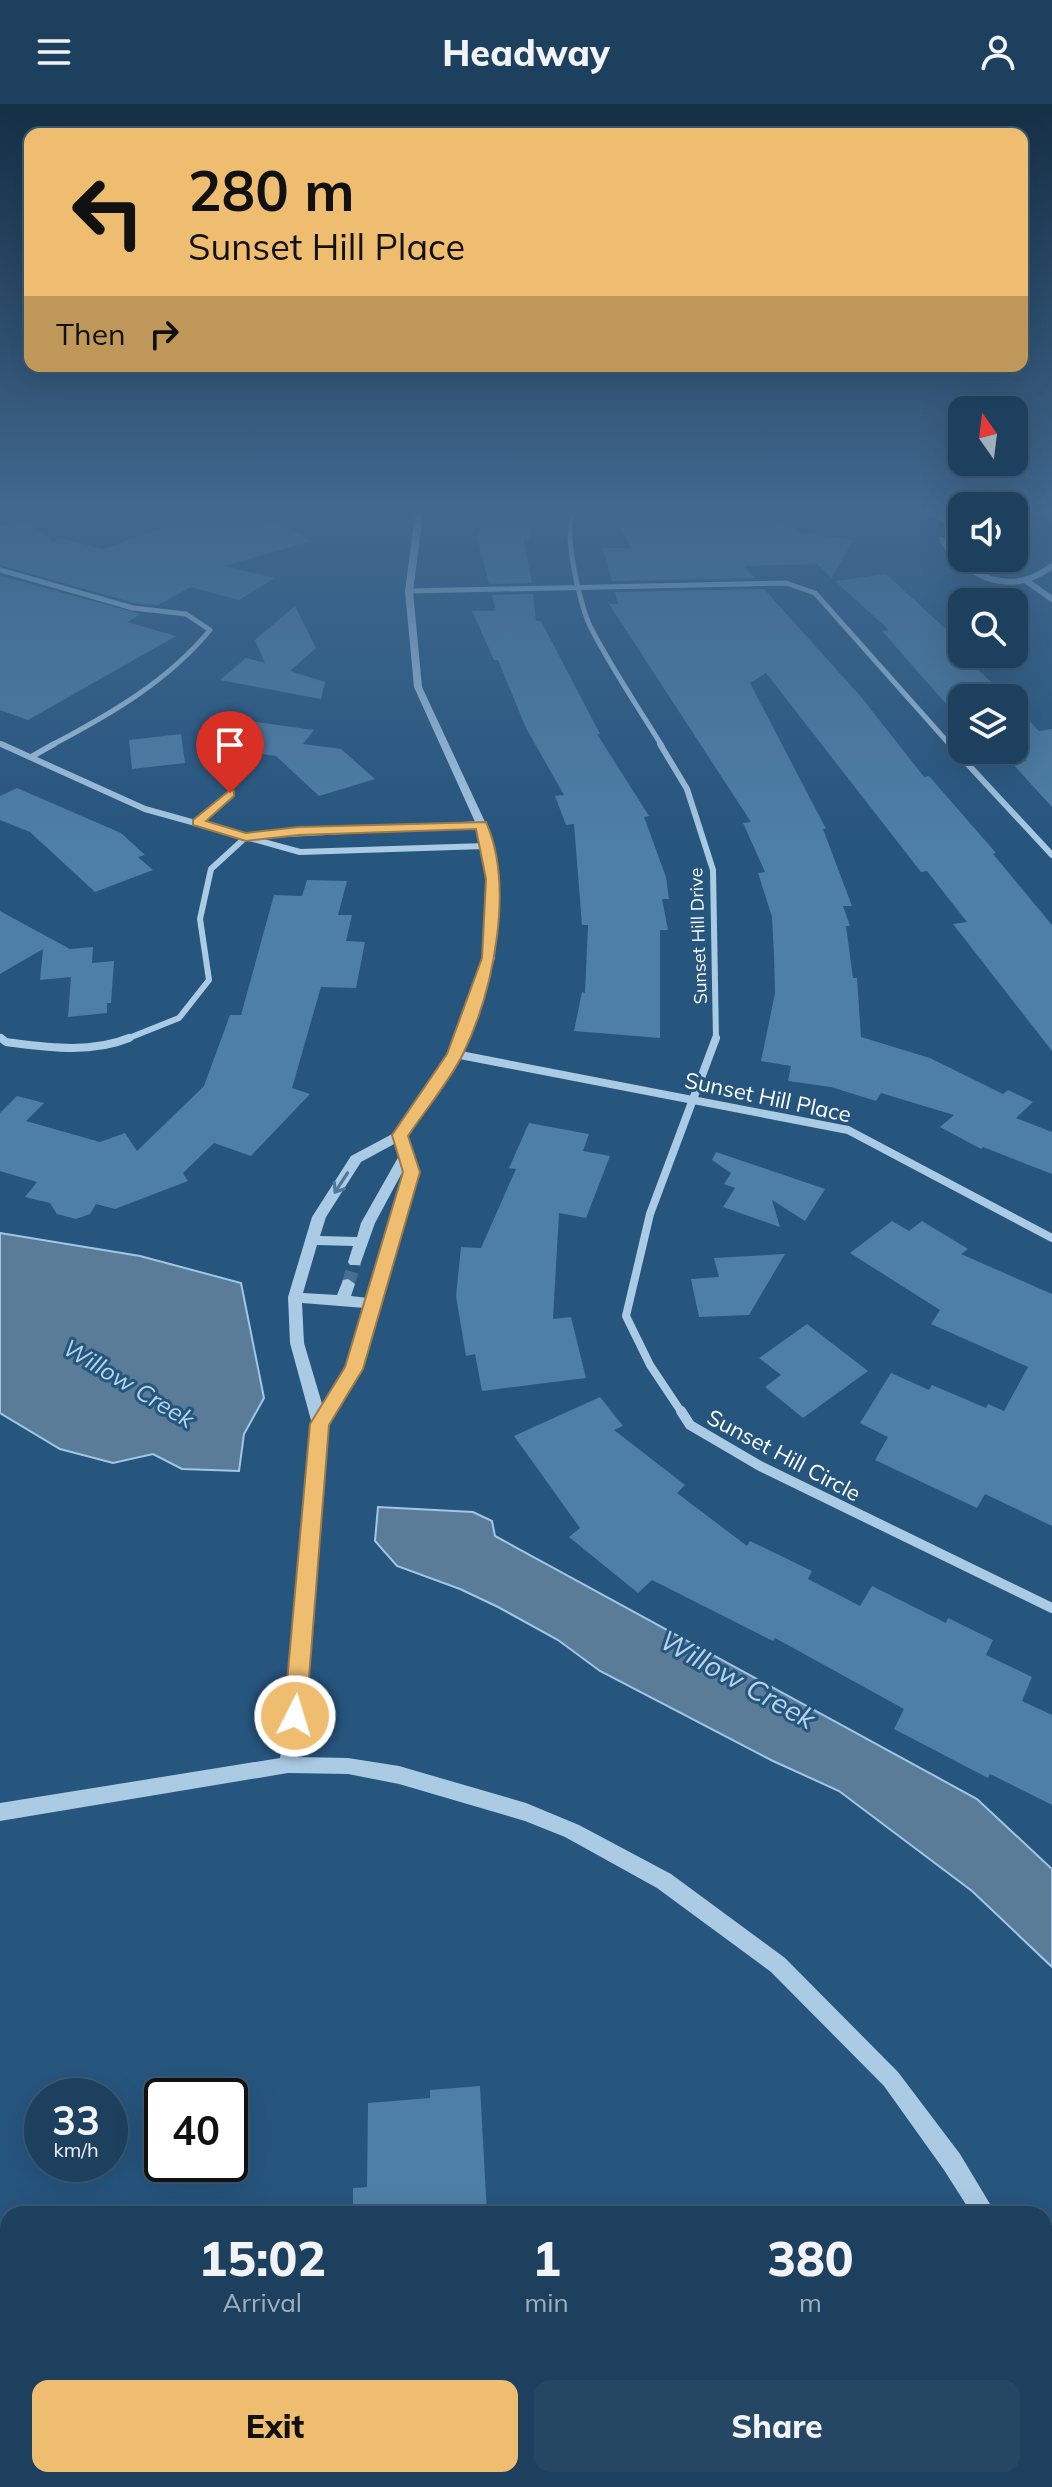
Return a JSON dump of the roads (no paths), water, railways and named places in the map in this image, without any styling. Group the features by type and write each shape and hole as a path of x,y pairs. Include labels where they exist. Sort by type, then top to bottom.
{"street":[{"path":"31,757 104,717 195,651 210,630 203,625"},
{"path":"288,1765 320,1424 297,1343 295,1297 319,1217 356,1159 400,1135 455,1054 489,958 492,879 481,824 418,687 412,625"},
{"name":"Sunset Hill Drive","path":"589,625 687,789 713,870 716,1041 693,1099"},
{"path":"843,625 961,759 999,795 1052,855"},
{"path":"0,744 145,809 300,852 485,846"},
{"path":"197,823 230,793"},
{"path":"0,1038 6,1042 56,1048 110,1046 179,1018 209,980 200,919 211,869 246,837 299,831 481,824"},
{"name":"Sunset Hill Place","path":"455,1054 848,1130 1052,1238"},
{"name":"Sunset Hill Circle","path":"693,1099 650,1214 626,1316 650,1365 690,1425 760,1466 1052,1608"},
{"path":"320,1424 354,1369 412,1172 400,1135"},
{"path":"355,1262 368,1223 406,1154"},
{"path":"312,1240 362,1242"},
{"path":"342,1301 348,1284"},
{"path":"295,1297 372,1303"},
{"path":"0,1812 288,1765 348,1766 399,1775 526,1812 572,1831 664,1881 778,1965 891,2079 980,2206"}],"water":[{"name":"Willow Creek","path":"0,1233 140,1256 241,1283 264,1398 244,1434 239,1471 182,1469 153,1454 113,1463 60,1449 0,1413"},
{"name":"Willow Creek","path":"378,1507 473,1512 492,1521 495,1536 977,1799 1052,1869 1052,1967 972,1891 839,1791 773,1761 600,1671 558,1640 498,1607 397,1566 375,1541"}],"tunnel":[{"path":"348,1284 355,1262"}]}
